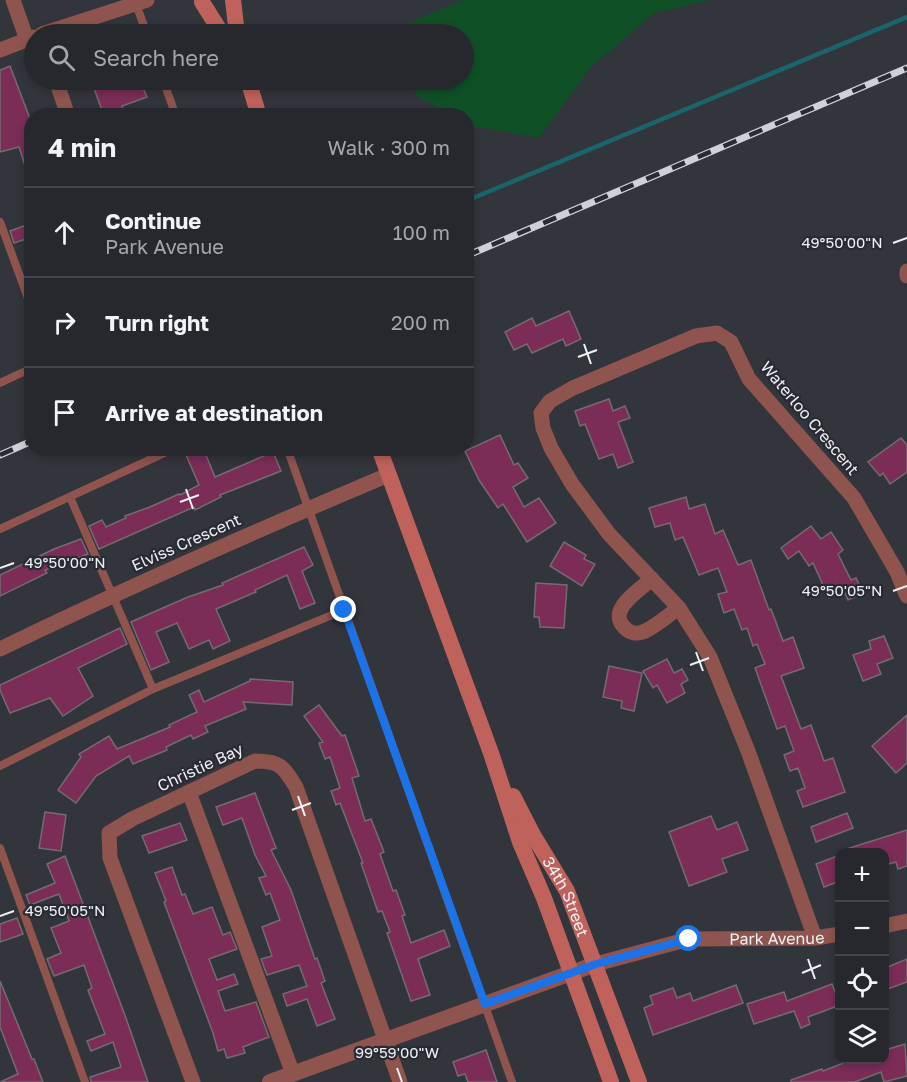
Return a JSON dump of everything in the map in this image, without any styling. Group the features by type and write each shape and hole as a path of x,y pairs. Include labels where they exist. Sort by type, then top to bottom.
{"main road":[{"path":"233,0 236,24"},
{"path":"205,1 217,24"},
{"path":"248,90 257,108"},
{"path":"252,90 257,108"},
{"name":"34th Street","path":"382,456 491,753 520,842 544,898 611,1082"},
{"name":"34th Street","path":"491,753 533,835 567,891 639,1082"}],"street":[{"path":"13,0 30,24"},
{"path":"64,24 115,0"},
{"path":"75,24 142,2"},
{"path":"0,50 24,41"},
{"path":"59,90 65,108"},
{"path":"907,271 907,276"},
{"name":"Waterloo Crescent","path":"815,938 727,695 710,657 679,608 609,534 572,484 551,448 543,428 541,413 550,401 573,388 696,336 717,333 731,342 749,379 854,498 897,572 907,596"},
{"name":"Elviss Crescent","path":"0,649 113,594 309,507 388,475"},
{"path":"652,579 618,612 618,619 624,628 632,633 642,633 679,608"},
{"name":"Christie Bay","path":"193,1082 110,858 109,833 132,819 255,761 272,761 285,769 296,787 386,1040"},
{"path":"189,792 292,1074"},
{"path":"889,925 907,921"},
{"name":"Park Avenue","path":"270,1082 596,964 689,939 815,938 835,935"},
{"path":"386,1040 400,1082"}],"lane":[{"path":"142,2 145,24"},
{"path":"167,90 173,108"},
{"path":"0,222 24,287"},
{"path":"0,383 24,372"},
{"path":"0,529 158,456"},
{"path":"290,456 512,1082"},
{"path":"70,497 153,690"},
{"path":"0,766 153,690 344,610"},
{"path":"0,849 85,1082"}],"green space":[{"path":"463,0 711,0 654,13 591,67 539,138 474,126 474,108 439,108 418,97 415,90 474,90 474,24 406,24"}],"building":[{"path":"10,66 26,108 24,108 24,162 19,147 0,152 0,70"},
{"path":"95,90 144,90 147,97 122,106 123,108 101,108"},
{"path":"24,226 24,240 14,243 10,231"},
{"path":"569,311 581,339 566,346 563,339 532,353 527,344 514,350 505,332 532,318 536,326"},
{"path":"609,399 613,411 625,406 630,418 618,422 633,462 618,468 613,454 599,459 585,424 580,426 575,411"},
{"path":"500,435 514,465 518,463 528,478 513,487 524,507 539,498 556,523 527,542 503,504 498,508 479,480 467,456 474,456 474,447"},
{"path":"901,438 907,445 907,472 890,484 883,473 880,476 868,462"},
{"path":"186,456 206,456 215,477 264,456 275,456 281,471 220,495 221,497 195,510 194,507 99,549 89,526 102,520 106,527 126,518 125,516 180,495 199,485"},
{"path":"686,497 689,509 705,504 715,534 723,530 738,565 751,560 783,641 793,637 804,668 781,676 801,729 811,725 824,761 833,758 845,792 803,807 797,791 805,788 798,768 790,771 784,755 794,751 785,726 777,729 755,668 765,664 757,644 753,646 747,628 742,630 734,609 724,613 718,594 727,592 718,568 699,575 683,537 675,540 670,523 655,527 649,508"},
{"path":"811,526 821,539 831,532 843,550 838,554 851,580 856,578 863,593 848,600 844,591 829,598 813,563 809,566 799,551 788,559 781,548"},
{"path":"81,539 88,554 45,570 47,573 0,596 0,575 54,549"},
{"path":"564,542 586,555 584,559 595,564 582,586 550,566"},
{"path":"304,547 313,565 302,571 315,603 300,609 287,575 255,590 256,592 216,609 230,641 213,649 209,640 189,649 177,623 156,632 169,662 151,670 131,622 188,597 223,585 222,583"},
{"path":"536,583 567,585 564,628 540,627 539,617 534,617"},
{"path":"120,628 127,644 78,668 93,696 63,716 50,698 10,713 0,685"},
{"path":"884,636 893,658 877,664 881,674 863,681 853,655 871,649 869,641"},
{"path":"667,659 674,673 682,669 688,680 681,684 685,693 667,703 657,685 653,688 643,671"},
{"path":"609,666 642,673 634,711 621,708 622,701 603,697"},
{"path":"250,679 293,682 292,705 243,702 246,709 205,726 208,732 193,739 191,735 166,747 167,750 133,764 129,756 96,776 76,803 58,790 81,757 79,754 109,736 117,749 170,727 169,725 197,712 189,695 199,690 204,702"},
{"path":"319,705 342,736 345,735 359,776 352,778 365,821 371,819 384,852 380,854 393,891 396,890 405,915 402,916 411,943 444,930 450,946 418,959 430,995 411,1001 387,933 390,932 382,911 378,912 361,863 363,863 340,803 336,805 331,791 340,788 330,757 325,759 319,743 323,742 304,716"},
{"path":"907,715 907,763 896,773 872,746"},
{"path":"255,793 276,848 271,850 291,890 325,981 321,983 335,1019 317,1026 307,999 287,1006 283,994 307,986 299,965 267,975 261,959 272,956 262,927 280,920 270,893 266,895 259,878 266,876 255,855 242,818 223,825 216,807"},
{"path":"45,812 66,815 61,851 39,848"},
{"path":"847,813 853,828 816,842 811,827"},
{"path":"711,816 717,830 737,822 748,850 722,859 727,872 689,886 669,832"},
{"path":"180,823 187,840 149,853 142,836"},
{"path":"907,830 907,866 898,869 896,862 889,864 889,848 849,848"},
{"path":"65,856 148,1082 91,1082 90,1077 121,1067 113,1042 91,1051 87,1041 105,1034 88,990 92,988 84,965 54,976 47,959 61,953 51,928 69,921 59,894 30,905 26,895 55,883 47,864"},
{"path":"835,857 835,883 824,887 816,864"},
{"path":"172,867 182,895 185,894 193,914 212,907 223,935 230,932 237,949 209,959 217,980 234,974 238,984 218,991 225,1011 256,1002 269,1037 243,1047 245,1053 227,1058 224,1049 218,1051 155,873"},
{"path":"17,918 23,934 0,942 0,924"},
{"path":"907,959 907,982 889,989 889,966"},
{"path":"0,981 43,1082 0,1082 18,1074 0,1027"},
{"path":"832,984 835,992 835,1007 808,1017 810,1024 801,1028 794,1011 754,1024 747,1004 784,992 787,1001"},
{"path":"736,985 743,1003 653,1035 644,1008 653,1004 650,996 673,988 677,998 690,993 693,1001"},
{"path":"905,1044 907,1076 884,1082 881,1072 855,1082 791,1082 791,1080 841,1064 889,1064 889,1049"},
{"path":"486,1050 497,1082 468,1082 465,1074 458,1076 453,1062"}],"waterway":[{"path":"474,198 907,17"}],"railway":[{"path":"474,253 907,68"},
{"path":"0,455 24,444"}],"route":[{"path":"344,610 485,1004 596,964 689,939"}]}
